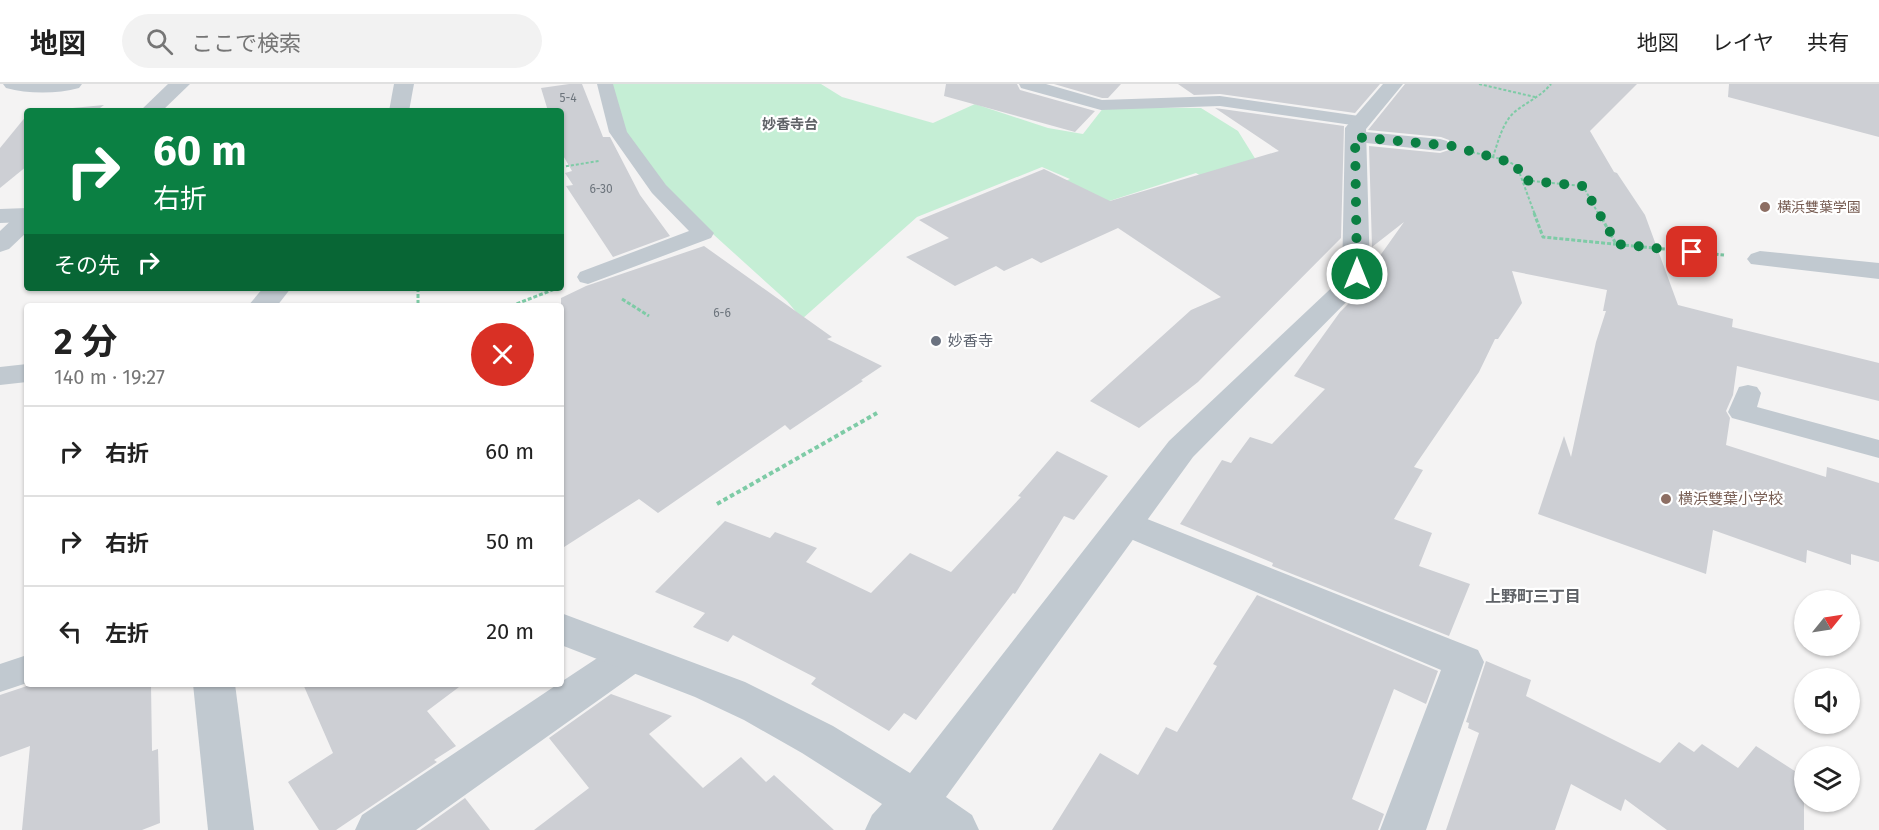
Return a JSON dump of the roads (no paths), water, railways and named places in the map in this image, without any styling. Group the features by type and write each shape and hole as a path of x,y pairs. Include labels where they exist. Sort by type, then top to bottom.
{"street":[{"path":"13,84 38,86 72,84"},
{"path":"153,108 180,84"},
{"path":"400,108 404,84"},
{"path":"902,816 1181,449 1354,281 1357,274 1357,129 1392,84"},
{"path":"0,216 24,217"},
{"path":"0,244 24,220"},
{"path":"1760,259 1879,271"},
{"path":"265,303 275,291"},
{"path":"0,376 24,373"},
{"path":"1127,523 1464,662 1403,830"},
{"path":"564,629 730,694 770,714 902,816 956,830"},
{"path":"378,830 631,656"},
{"path":"214,687 231,830"}],"lane":[{"path":"588,277 703,233 659,189 618,132 605,84"},
{"path":"1027,84 1101,105 1220,101 1440,144"},
{"path":"1220,101 1241,87"},
{"path":"1748,393 1742,412 1879,448"},
{"path":"0,678 24,670"}],"place":[{"name":"横浜雙葉学園","path":"1765,207"},
{"name":"妙香寺","path":"936,341"},
{"name":"横浜雙葉小学校","path":"1666,499"}],"district":[{"name":"妙香寺台","path":"790,124"},
{"name":"上野町三丁目","path":"1533,596"}]}
